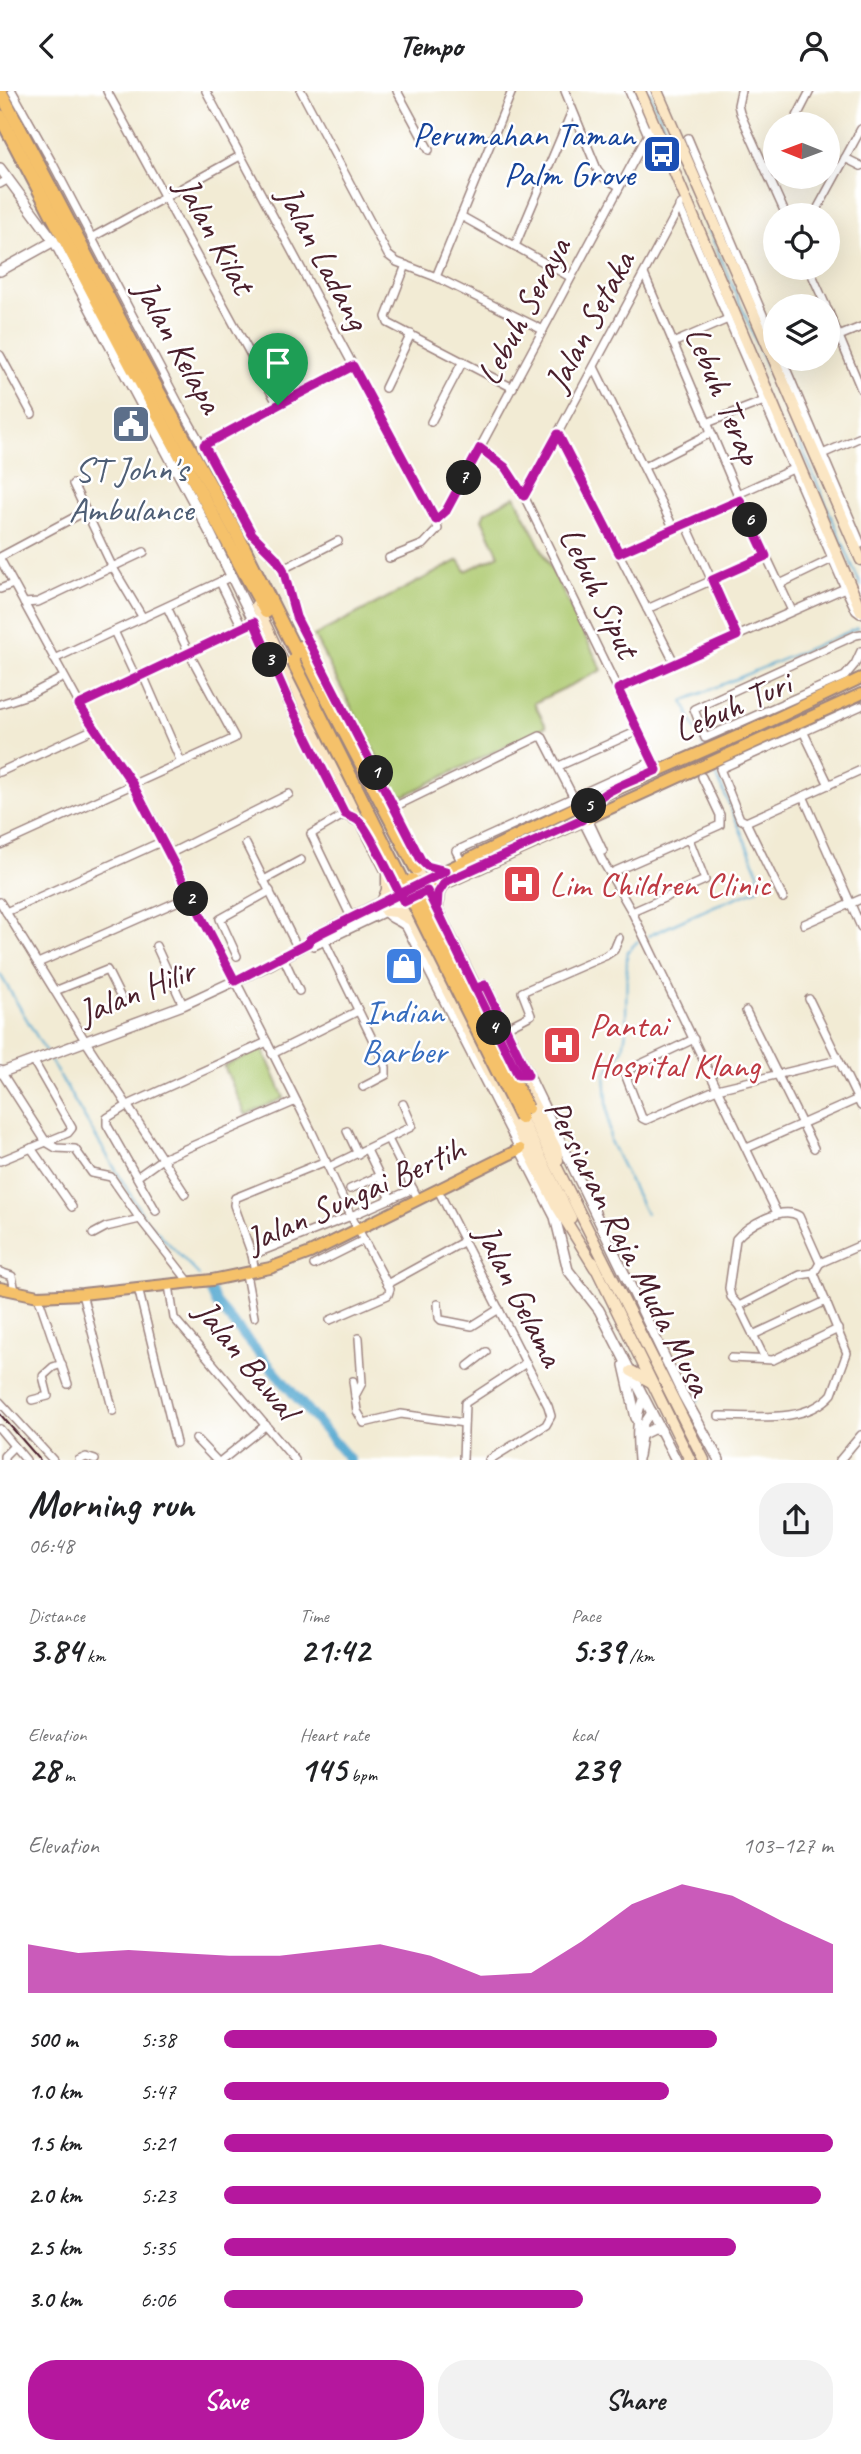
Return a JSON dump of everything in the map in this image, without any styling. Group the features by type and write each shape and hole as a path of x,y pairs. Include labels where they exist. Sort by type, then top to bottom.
{"highway":[{"name":"Persiaran Raja Muda Musa","path":"0,91 140,358 237,534 296,660 524,1113"},
{"name":"Persiaran Raja Muda Musa","path":"0,116 133,381 296,660"},
{"path":"237,534 252,554 371,773 404,837 416,868"}],"main road":[{"path":"640,91 682,201 861,613"},
{"path":"662,94 819,456 861,560"},
{"path":"234,551 319,750 387,870 556,1205 596,1268"},
{"name":"Lebuh Turi","path":"401,898 576,801 605,794 655,766 704,751 861,678"},
{"name":"Lebuh Turi","path":"443,876 713,765 748,732 861,694"},
{"path":"585,819 590,805 605,794"},
{"path":"345,814 362,823"},
{"path":"375,848 384,857 400,855 404,837"},
{"path":"416,868 423,873 443,876 437,909"},
{"path":"416,868 475,989 523,1075 556,1149 560,1173"},
{"path":"387,870 387,890 383,907 414,923"},
{"path":"421,936 421,915 429,913 443,924"},
{"path":"460,1016 471,1052"},
{"name":"Persiaran Raja Muda Musa","path":"524,1113 560,1173 679,1397 704,1460"},
{"name":"Persiaran Raja Muda Musa","path":"524,1113 690,1460"},
{"name":"Jalan Sungai Bertih","path":"0,1289 38,1296 82,1294 190,1283 251,1273 310,1253 520,1149"},
{"path":"0,1296 15,1291"},
{"path":"631,1371 652,1383"}],"street":[{"name":"Jalan Kelapa","path":"12,91 181,408 252,534 283,569 296,617 371,773 394,807 404,837 421,860 443,876"},
{"name":"Jalan Kilat","path":"107,91 278,405"},
{"name":"Jalan Ladang","path":"206,91 436,520"},
{"path":"314,91 302,94 388,255 397,262 436,277 543,330"},
{"path":"397,91 429,150"},
{"path":"436,277 512,91"},
{"path":"565,91 597,169 619,186"},
{"path":"629,91 648,135"},
{"path":"741,91 738,105 740,113 763,161"},
{"path":"799,112 810,91"},
{"path":"514,246 572,111"},
{"name":"Lebuh Seraya","path":"389,558 424,544 438,529 436,520 446,511 513,389 654,123"},
{"path":"821,203 861,129"},
{"path":"688,138 763,315"},
{"path":"91,238 240,156"},
{"path":"845,158 861,166"},
{"path":"0,168 4,182 29,205 54,241 133,381 232,576 289,702 319,750 345,814 311,834 351,917"},
{"path":"682,201 728,319 832,559 856,611 861,613"},
{"name":"Jalan Setaka","path":"524,496 682,201"},
{"path":"461,216 570,277"},
{"path":"0,271 54,241"},
{"path":"406,265 386,320 513,389"},
{"name":"Lebuh Terap","path":"644,274 739,497 792,611"},
{"path":"673,343 728,319"},
{"path":"840,336 861,327"},
{"path":"385,388 411,334"},
{"path":"840,338 861,389"},
{"path":"0,355 32,414"},
{"path":"431,422 463,361"},
{"path":"204,445 353,366"},
{"path":"594,367 674,529"},
{"path":"787,371 819,456 861,544"},
{"path":"707,423 764,401"},
{"path":"644,467 711,433"},
{"path":"558,434 675,664"},
{"path":"819,456 861,437"},
{"name":"Lebuh Siput","path":"480,448 505,467 524,496 655,766"},
{"path":"619,553 686,524 793,469"},
{"path":"73,484 112,566 143,618"},
{"path":"86,511 0,558 79,705 132,783 163,841 267,1042 388,1288 388,1295 330,1320"},
{"path":"686,524 737,636"},
{"path":"283,569 338,541"},
{"path":"24,603 38,602 144,552"},
{"path":"647,609 766,556"},
{"path":"780,584 832,559"},
{"path":"54,659 232,576"},
{"path":"220,582 242,627"},
{"path":"0,589 13,584"},
{"path":"618,689 845,588"},
{"path":"0,845 235,738 167,607"},
{"path":"79,705 254,622"},
{"path":"114,631 140,676 181,762"},
{"path":"861,635 693,710 705,738 748,732 845,676 861,651"},
{"path":"0,703 31,694 64,677"},
{"name":"Lebuh Turi","path":"713,765 861,706"},
{"path":"0,772 94,729"},
{"path":"559,766 638,731"},
{"path":"803,731 829,785"},
{"path":"394,807 536,737 543,738 576,801 655,766"},
{"path":"713,765 720,771 740,819 746,822 783,898"},
{"path":"746,822 860,773"},
{"path":"611,873 720,825 722,821 702,777"},
{"path":"169,854 289,793"},
{"path":"803,796 861,927"},
{"name":"Lebuh Turi","path":"462,863 456,851 576,801"},
{"path":"585,819 602,860 632,912 777,1213"},
{"path":"632,912 705,880 688,839"},
{"path":"6,912 163,841"},
{"path":"246,844 298,949"},
{"path":"264,880 301,860"},
{"path":"237,956 220,918 270,891"},
{"path":"38,963 190,896"},
{"name":"Jalan Hilir","path":"323,936 401,898"},
{"path":"804,925 861,899"},
{"path":"0,902 86,1042 185,1194"},
{"path":"383,907 389,918 402,921 407,927 555,1217 568,1271 591,1298 676,1460"},
{"name":"Jalan Hilir","path":"1,1071 183,1005 283,957 309,941 314,945 351,917 383,907"},
{"path":"323,936 387,1071 382,1078 363,1087"},
{"path":"506,1028 531,1015 522,992 605,956 614,950 619,938"},
{"path":"156,946 183,1005"},
{"path":"283,957 299,991"},
{"path":"55,991 107,970 123,1002"},
{"path":"475,989 485,985 506,1028 523,1075 679,1397 719,1460"},
{"path":"747,1148 859,1099 809,999"},
{"path":"272,1054 358,1011"},
{"path":"746,1011 814,1148"},
{"path":"694,1039 628,1070 625,1074 625,1080 642,1118 646,1120 717,1089 838,1059"},
{"path":"156,1211 106,1123 109,1117 128,1105 267,1042"},
{"path":"0,1161 68,1133 72,1126 33,1060"},
{"path":"1,1071 46,1142 56,1148 75,1149 92,1173 111,1177 190,1283"},
{"path":"137,1177 162,1159 296,1101"},
{"path":"254,1317 252,1255 235,1198 258,1187 358,1154 388,1139 412,1125 403,1104"},
{"path":"346,1131 358,1154"},
{"path":"388,1139 418,1199"},
{"path":"31,1148 72,1207"},
{"path":"367,1150 391,1199"},
{"path":"350,1189 379,1176"},
{"path":"252,1255 413,1189"},
{"name":"Jalan Gelama","path":"438,1190 551,1416 545,1425 489,1460"},
{"path":"765,1359 739,1306 731,1297 729,1287 734,1245 741,1233 777,1213 793,1212 799,1216 820,1263"},
{"path":"93,1234 106,1227 140,1219"},
{"path":"314,1265 364,1240"},
{"path":"388,1288 463,1243"},
{"path":"814,1273 820,1263 861,1245"},
{"path":"0,1272 12,1276 15,1291"},
{"path":"739,1306 800,1275 814,1273"},
{"path":"719,1416 794,1415 832,1394 847,1353 814,1273"},
{"name":"Jalan Bawal","path":"169,1285 174,1318 295,1460"},
{"path":"138,1288 176,1443"},
{"path":"82,1294 113,1411"},
{"path":"38,1296 68,1384"},
{"path":"753,1335 826,1301"},
{"path":"438,1304 441,1320 472,1326 499,1309"},
{"path":"731,1357 773,1360 838,1329"},
{"path":"355,1396 362,1383 359,1338"},
{"path":"620,1349 636,1418 638,1458"},
{"path":"468,1366 486,1352"},
{"path":"463,1460 464,1406 469,1399 526,1363"},
{"path":"32,1400 48,1396 43,1376 52,1367 62,1364"},
{"path":"354,1381 357,1411 364,1423 401,1413 464,1423"},
{"path":"636,1418 644,1397"},
{"path":"0,1402 53,1460"},
{"path":"638,1458 644,1423 652,1411"},
{"path":"222,1460 266,1425"},
{"path":"0,1429 26,1460"},
{"path":"643,1434 653,1429 661,1430"},
{"path":"840,1460 861,1435"},
{"path":"196,1439 216,1460"},
{"path":"4,1460 14,1446"},
{"path":"79,1460 86,1457 95,1460"}],"green space":[{"path":"515,496 602,670 534,703 546,726 406,795 397,795 314,636 459,560 466,571 499,555 482,519 485,512"},
{"path":"263,1049 284,1098 246,1115 224,1066"}],"waterway":[{"path":"649,91 861,586"},
{"path":"704,748 683,701 858,628"},
{"path":"648,936 758,889 758,871 712,765"},
{"path":"626,1020 627,952 638,941"},
{"path":"0,974 46,1052"},
{"path":"626,1031 623,1049 605,1074 610,1141 646,1214"},
{"path":"50,1060 145,1219 199,1275"},
{"path":"210,1289 216,1303 350,1460"},
{"path":"693,1406 699,1399"},
{"path":"651,1460 657,1449"}],"railway":[{"path":"0,1414 40,1460"}],"place":[{"name":"Perumahan Taman Palm Grove","path":"662,154"},
{"name":"ST John's Ambulance","path":"131,424"},
{"name":"Lim Children Clinic","path":"522,884"},
{"name":"Indian Barber","path":"404,966"},
{"name":"Pantai Hospital Klang","path":"562,1045"}],"route":[{"path":"278,405 204,445 252,534 283,569 296,617 421,860 427,866 446,871 399,893 321,933 271,964 235,981 149,813 79,705 254,622 289,702 345,814 362,823 375,848 387,870 399,893 404,902 427,891 437,909 443,924 475,989 518,1075 528,1075 485,985 475,989 437,909 438,893 445,882 582,820 590,805 605,794 657,770 618,689 737,636 712,580 766,556 740,500 619,553 558,434 524,496 505,467 480,448 446,511 436,520 353,366 278,405"}]}
